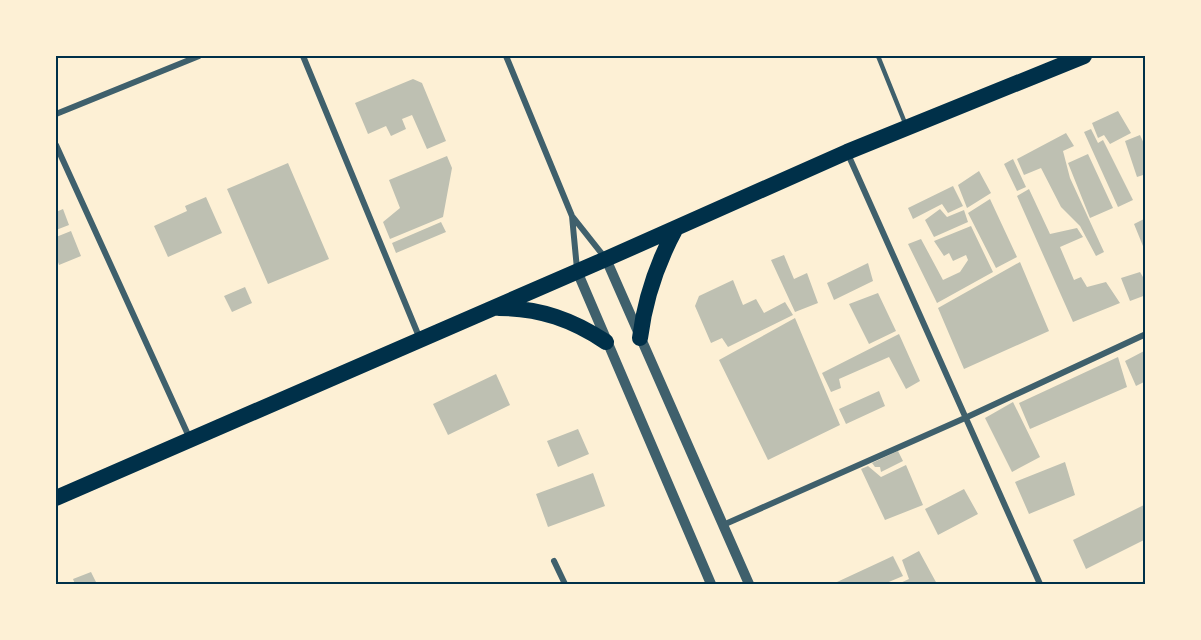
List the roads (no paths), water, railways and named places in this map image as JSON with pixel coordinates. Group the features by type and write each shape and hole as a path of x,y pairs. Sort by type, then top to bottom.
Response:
{"highway":[{"path":"56,498 847,152 1084,56"},
{"path":"640,338 642,319 652,281 676,228"},
{"path":"492,308 524,309 564,319 606,342"}],"street":[{"path":"56,114 199,56"},
{"path":"303,56 421,339"},
{"path":"506,56 572,216 606,259 749,585"},
{"path":"56,145 190,440"},
{"path":"847,152 1040,585"},
{"path":"572,216 577,271 711,585"},
{"path":"723,525 965,418 1146,334"},
{"path":"554,561 565,585"}],"lane":[{"path":"878,56 908,129"}]}
